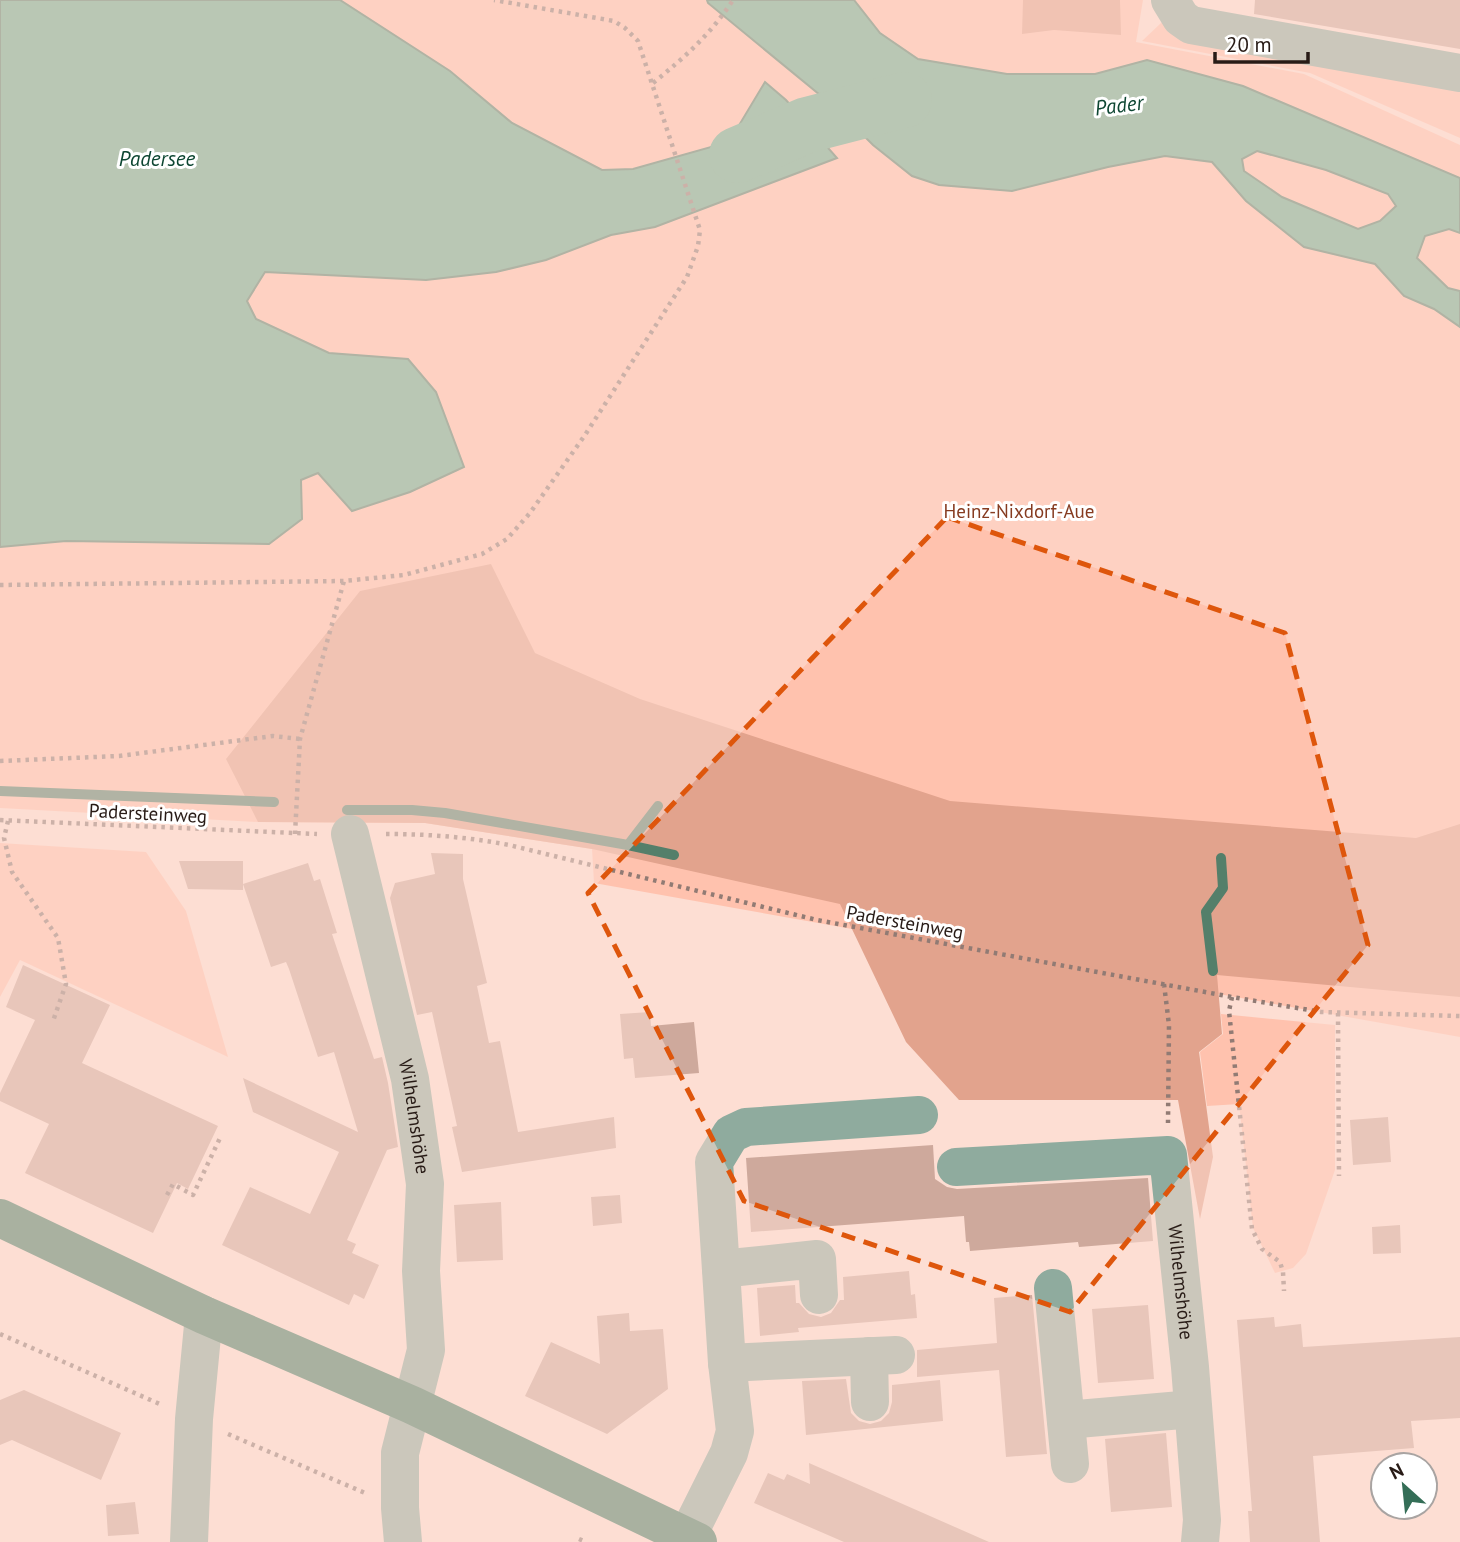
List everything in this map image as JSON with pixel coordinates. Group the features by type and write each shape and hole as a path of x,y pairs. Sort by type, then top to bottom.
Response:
{"main road":[{"path":"0,1218 204,1315 412,1405 692,1540"}],"street":[{"path":"1170,0 1181,18 1191,25 1460,74"},
{"name":"Wilhelmshöhe","path":"350,834 410,1079 425,1184 421,1271 426,1350 400,1453 403,1542"},
{"path":"692,1540 729,1453 735,1431 727,1363 714,1162 731,1134 746,1127 919,1115"},
{"path":"956,1167 1168,1155"},
{"name":"Wilhelmshöhe","path":"1168,1155 1193,1409 1202,1520 1200,1542"},
{"path":"721,1269 817,1259 819,1295"},
{"path":"1053,1288 1070,1464"},
{"path":"190,1542 194,1419 204,1315"},
{"path":"727,1363 882,1356 870,1402"},
{"path":"1066,1420 1193,1409"}],"path":[{"path":"0,585 344,581 404,575 482,554 507,539 530,513 585,435 687,276 698,246 700,230 638,41 614,21 494,0"},
{"path":"653,83 689,55 733,0"},
{"path":"0,761 119,756 273,736 300,739 344,581"},
{"name":"Padersteinweg","path":"0,820 295,834 300,739"},
{"path":"8,821 4,838 12,872 58,938 66,984 53,1021"},
{"name":"Padersteinweg","path":"350,834 430,834 471,838 817,920 1321,1012 1460,1016"},
{"path":"1164,984 1169,1025 1168,1155"},
{"path":"1232,997 1229,1011 1252,1229 1262,1249 1280,1262 1284,1291"},
{"path":"1338,1013 1339,1176"},
{"path":"167,1195 173,1185 193,1195 220,1138"},
{"path":"579,1539 586,1542"}],"highlighted area":[{"path":"947,517 1285,633 1368,945 1070,1312 744,1201 588,893"}],"green space":[{"name":"Heinz-Nixdorf-Aue","path":"340,0 707,0 759,44 918,59 880,33 854,0 1143,0 1136,42 1304,74 1460,145 1460,1037 594,883 592,849 425,823 258,822 0,808 0,547 66,541 300,496 301,480 318,473 352,511 408,359 329,353 256,319 247,301 265,272 426,280 496,272 546,260 611,235 602,170 512,123 450,71"},
{"path":"1180,5 1460,57 1460,138 1310,73 1142,41"},
{"path":"0,843 146,852 186,911 228,1057 20,960 0,997"},
{"path":"1221,1014 1335,1025 1335,1170 1306,1254 1293,1268 1275,1273 1253,1228 1239,1104 1207,1106 1200,1052 1223,1034"}],"shaded area":[{"path":"1023,0 1120,0 1121,35 1054,30 1022,34"},
{"path":"491,564 535,653 640,699 950,801 1416,838 1460,824 1460,997 1217,975 1222,1034 1199,1052 1213,1157 1200,1219 1178,1100 959,1100 906,1042 840,904 592,849 425,823 258,822 226,759 360,591"}],"water":[{"name":"Padersee","path":"0,0 340,0 450,71 512,123 602,170 633,169 729,142 765,82 786,100 837,158 655,227 611,235 546,260 496,272 426,280 265,272 247,301 256,319 329,353 408,359 436,392 464,467 410,492 352,511 318,473 301,480 302,519 269,544 66,541 0,547"},
{"name":"Pader","path":"707,0 854,0 880,33 918,59 1007,74 1095,74 1147,60 1243,86 1460,178 1460,233 1449,229 1425,236 1417,258 1448,288 1460,291 1460,327 1434,309 1404,296 1375,264 1304,247 1246,201 1212,162 1165,156 1012,191 939,185 912,176 873,145 837,109","holes":["1257,151 1326,170 1388,194 1396,206 1380,221 1358,229 1282,197 1244,171 1242,159"]}],"building":[{"path":"1255,0 1460,0 1460,49 1254,14"},
{"path":"431,853 463,854 463,879 487,983 477,986 489,1043 500,1041 518,1132 614,1117 616,1148 462,1172 452,1127 457,1126 432,1012 417,1015 390,898 395,883 435,874"},
{"path":"179,861 243,861 243,890 188,889"},
{"path":"308,863 314,881 320,879 337,933 332,934 374,1059 382,1057 398,1147 387,1150 347,1240 356,1244 352,1253 379,1265 364,1299 354,1294 349,1305 222,1245 250,1187 310,1214 339,1152 253,1112 243,1078 358,1132 334,1052 318,1057 286,962 271,967 243,884"},
{"path":"23,965 110,1005 82,1063 218,1126 188,1189 177,1183 153,1233 25,1173 49,1124 0,1101 0,1093 35,1020 6,1007"},
{"path":"650,1012 651,1026 694,1022 699,1073 635,1078 633,1058 624,1059 620,1014"},
{"path":"1388,1117 1391,1162 1353,1165 1350,1120"},
{"path":"933,1145 935,1179 947,1187 957,1189 1148,1178 1153,1241 1079,1247 1078,1242 970,1251 969,1242 966,1242 964,1216 751,1232 746,1158"},
{"path":"620,1195 622,1223 593,1226 591,1197"},
{"path":"501,1202 503,1260 457,1262 454,1205"},
{"path":"1400,1225 1401,1253 1373,1254 1372,1227"},
{"path":"909,1271 917,1318 798,1328 799,1332 760,1336 757,1288 795,1285 796,1303 809,1314 821,1317 831,1313 840,1300 844,1300 843,1277"},
{"path":"1032,1295 1047,1454 1006,1457 999,1370 917,1377 917,1350 997,1343 994,1298"},
{"path":"1148,1305 1154,1379 1098,1383 1092,1309"},
{"path":"629,1313 630,1331 663,1329 668,1389 607,1434 525,1396 551,1342 600,1364 597,1316"},
{"path":"1274,1317 1275,1327 1301,1324 1303,1347 1460,1337 1460,1418 1411,1421 1414,1448 1313,1456 1320,1542 1250,1542 1248,1511 1252,1511 1237,1320"},
{"path":"846,1379 851,1413 859,1421 870,1424 881,1421 889,1413 892,1385 940,1380 943,1421 806,1435 802,1381"},
{"path":"24,1390 121,1433 101,1480 12,1440 0,1445 0,1400"},
{"path":"1166,1433 1172,1507 1111,1512 1105,1439"},
{"path":"809,1463 989,1542 844,1542 754,1503 768,1473 784,1480 787,1474 810,1484"},
{"path":"135,1502 139,1534 108,1536 106,1505"}],"waterway":[{"path":"737,155 807,125 904,100"},
{"path":"0,791 274,802"},
{"path":"347,810 445,813 628,845 658,806"},
{"path":"628,845 674,855"},
{"path":"1213,971 1206,912 1223,888 1221,858"}]}
